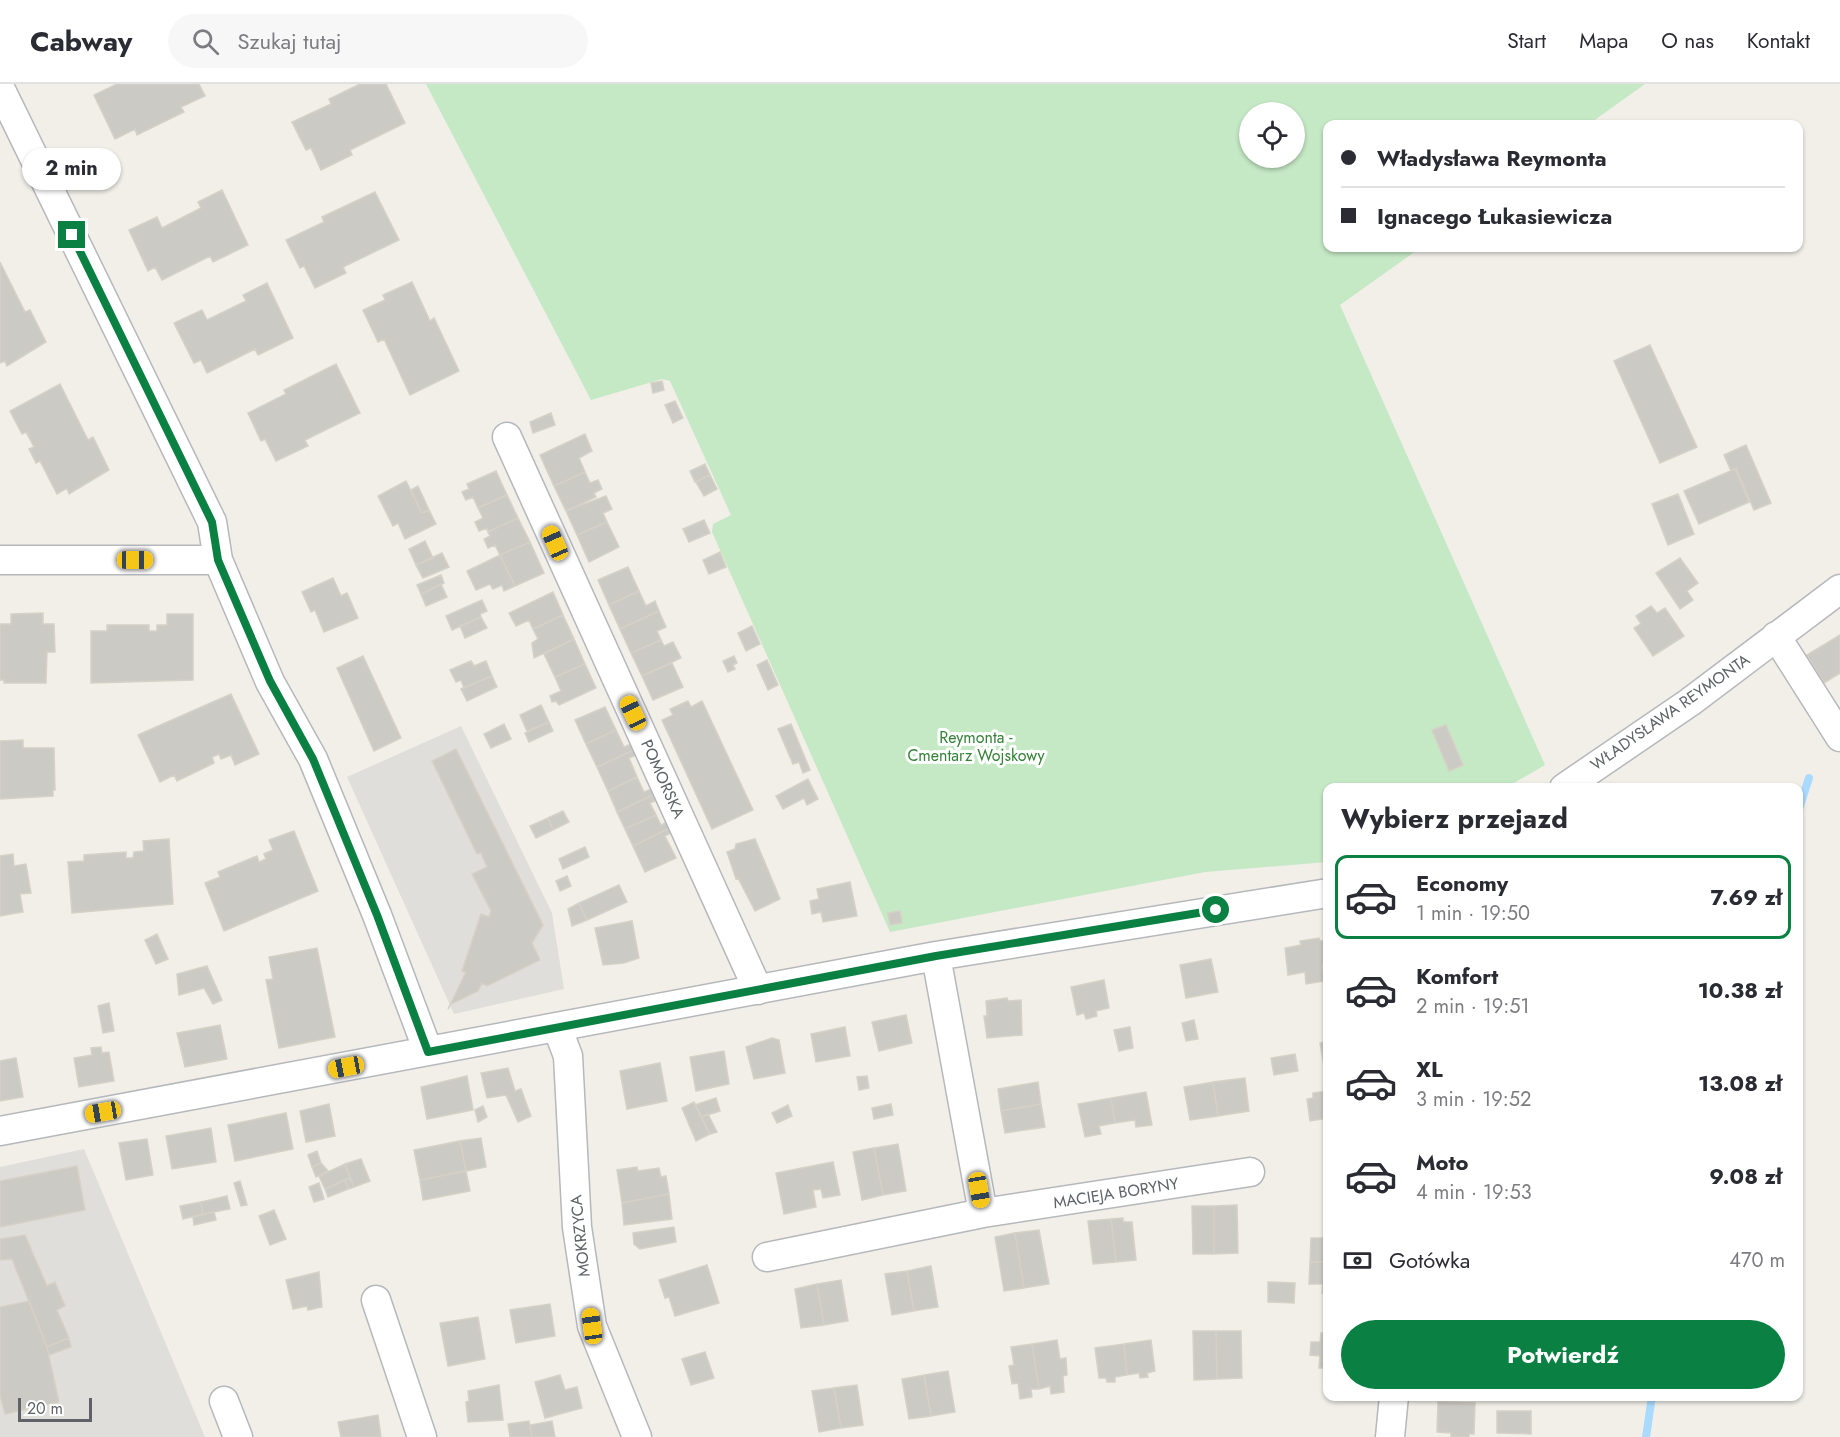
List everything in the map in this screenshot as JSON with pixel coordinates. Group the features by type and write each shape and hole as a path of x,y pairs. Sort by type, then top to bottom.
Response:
{"street":[{"path":"4,88 212,522 218,560 270,681 313,759 377,915 428,1052"},
{"name":"POMORSKA","path":"507,437 758,990"},
{"path":"0,560 218,560"},
{"name":"WŁADYSŁAWA REYMONTA","path":"1571,783 1690,702 1840,589"},
{"path":"1776,636 1840,737"},
{"path":"0,1131 936,956 1323,894"},
{"path":"936,956 983,1213"},
{"name":"MOKRZYCA","path":"557,1027 568,1056 577,1227 592,1326 637,1437"},
{"name":"MACIEJA BORYNY","path":"768,1257 983,1213 1250,1172"},
{"path":"376,1300 422,1437"},
{"path":"224,1401 238,1437"},
{"path":"1390,1437 1394,1401"}],"shaded area":[{"path":"461,726 552,913 564,989 454,1014 347,777"},
{"path":"84,1149 205,1437 0,1437 0,1167"}],"green space":[{"name":"Reymonta - Cmentarz Wojskowy","path":"426,84 1645,84 1595,120 1323,120 1323,252 1414,252 1340,305 1545,765 1514,783 1323,783 1323,862 1205,872 890,932 712,532 713,524 731,515 670,381 662,379 591,400"}],"building":[{"path":"117,84 199,84 205,96 181,107 184,112 137,135 135,129 115,139 94,95"},
{"path":"360,84 386,84 405,123 350,150 352,155 321,170 311,148 306,150 292,122 331,104 329,99"},
{"path":"222,190 248,245 213,262 210,256 162,280 155,267 148,271 129,230 157,217 162,228 201,208 198,202"},
{"path":"375,192 399,240 343,267 346,273 315,288 304,266 300,268 286,240 324,222 322,217"},
{"path":"0,262 25,312 30,310 46,342 7,366 5,361 0,363"},
{"path":"412,282 430,321 434,318 459,371 410,395 384,339 378,342 363,310 385,300 383,295"},
{"path":"267,283 293,338 258,355 255,349 207,373 201,360 194,363 174,323 202,310 207,320 246,301 243,295"},
{"path":"1650,345 1697,447 1660,463 1614,361"},
{"path":"336,364 360,413 305,440 308,446 276,461 265,439 261,441 248,413 286,394 284,390"},
{"path":"662,381 664,390 653,393 651,383"},
{"path":"60,384 88,440 93,437 109,470 69,494 67,488 57,494 40,461 36,463 29,449 34,447 26,432 22,434 10,411"},
{"path":"675,401 683,418 673,423 665,405"},
{"path":"551,413 555,425 533,433 530,422"},
{"path":"585,434 592,451 579,458 585,472 554,486 540,455"},
{"path":"1746,445 1771,503 1754,510 1736,468 1731,471 1724,455"},
{"path":"705,464 710,475 695,482 690,471"},
{"path":"1735,469 1749,502 1699,524 1684,491"},
{"path":"496,471 507,495 478,508 473,497 466,500 462,492 469,489 467,484"},
{"path":"585,472 590,483 598,480 602,489 594,493 596,497 566,511 554,486"},
{"path":"710,475 717,489 704,496 696,482"},
{"path":"406,481 422,513 429,510 436,524 405,539 398,523 393,526 378,496"},
{"path":"418,486 429,510 422,513 411,490"},
{"path":"1678,494 1694,534 1668,545 1652,504"},
{"path":"507,495 518,518 488,532 487,528 479,531 475,522 483,518 478,508"},
{"path":"606,496 612,509 603,513 607,522 577,535 566,511"},
{"path":"518,518 530,542 500,555 495,545 488,548 484,539 490,536 488,532"},
{"path":"704,520 710,533 689,542 683,529"},
{"path":"607,522 619,547 589,562 577,535"},
{"path":"425,541 433,558 416,565 409,549"},
{"path":"530,542 544,573 515,586 500,555"},
{"path":"720,552 726,567 709,574 703,560"},
{"path":"442,553 449,567 423,578 416,565"},
{"path":"500,555 515,586 504,591 502,585 493,589 490,584 476,590 467,571"},
{"path":"1680,558 1698,583 1687,591 1693,600 1680,609 1656,573"},
{"path":"628,567 639,591 609,605 598,580"},
{"path":"441,575 444,583 421,594 417,585"},
{"path":"333,578 341,596 347,593 358,618 324,632 315,610 311,612 302,592"},
{"path":"441,584 447,597 426,606 421,594"},
{"path":"639,591 646,606 655,601 659,611 620,629 609,605"},
{"path":"553,592 563,615 533,629 529,620 516,626 509,613"},
{"path":"482,600 487,611 480,614 481,617 452,630 446,616"},
{"path":"1651,606 1657,613 1665,608 1684,636 1653,656 1634,628 1641,624 1636,616"},
{"path":"659,611 666,627 657,631 661,640 631,653 620,629"},
{"path":"43,613 43,624 54,624 55,652 47,652 46,683 4,683 4,680 0,680 0,624 11,624 11,614"},
{"path":"167,614 193,614 193,680 91,683 91,631 107,631 107,625 149,625 149,631 157,631 157,625 167,625"},
{"path":"563,615 574,639 534,658 532,643 538,639 533,629"},
{"path":"481,617 487,628 465,638 460,626"},
{"path":"752,626 760,644 746,651 738,633"},
{"path":"1840,635 1840,673 1824,683 1807,655"},
{"path":"574,639 585,664 555,677 544,654"},
{"path":"661,640 664,646 673,642 681,658 642,676 631,653"},
{"path":"363,656 401,738 374,751 337,668"},
{"path":"734,656 737,663 733,665 735,669 728,672 723,661"},
{"path":"767,660 778,685 768,690 757,665"},
{"path":"471,661 474,666 486,661 492,676 464,688 461,680 456,682 450,670"},
{"path":"672,663 683,687 653,700 642,676"},
{"path":"585,664 596,688 559,705 556,701 552,702 550,696 561,691 555,677"},
{"path":"492,676 497,687 467,701 461,689"},
{"path":"231,694 259,754 235,765 231,755 221,759 219,754 212,757 214,763 177,781 174,775 160,782 138,735"},
{"path":"688,701 691,707 702,701 753,810 712,829 662,720 673,715 670,709"},
{"path":"541,705 549,722 527,731 520,715"},
{"path":"605,707 616,730 586,744 575,720"},
{"path":"549,722 553,731 529,742 525,733"},
{"path":"504,724 511,739 491,748 484,734"},
{"path":"791,724 810,770 803,773 799,762 793,764 778,729"},
{"path":"1446,725 1463,765 1449,771 1432,730"},
{"path":"616,730 624,747 634,743 636,749 597,767 586,744"},
{"path":"23,740 23,748 54,748 55,790 53,790 53,796 0,799 0,741"},
{"path":"456,749 543,925 532,943 540,960 487,986 482,983 478,991 451,1004 448,1009 466,972 462,971 481,914 489,917 491,911 472,874 487,867 481,853 477,854 432,761"},
{"path":"636,749 639,754 629,758 637,777 608,791 597,767"},
{"path":"637,777 644,792 654,788 657,793 617,812 608,791"},
{"path":"808,779 818,799 807,805 804,798 783,809 776,796"},
{"path":"657,793 659,799 650,803 656,815 625,829 617,812"},
{"path":"563,811 569,822 553,830 548,818"},
{"path":"656,815 661,825 669,821 672,827 633,846 625,829"},
{"path":"548,818 553,830 536,838 530,826"},
{"path":"672,827 674,831 665,836 676,858 645,872 633,846"},
{"path":"294,831 318,891 224,931 205,883 220,877 218,872 257,856 259,862 266,859 264,854 273,850 269,840"},
{"path":"169,839 173,904 72,913 68,862 84,861 84,855 126,852 126,858 133,858 134,852 144,851 143,841"},
{"path":"755,839 780,899 755,911 738,878 736,879 727,852 735,849 736,844"},
{"path":"585,847 589,857 563,869 559,859"},
{"path":"13,854 14,866 26,864 31,893 20,894 23,912 0,916 0,856"},
{"path":"567,876 571,886 560,891 556,881"},
{"path":"850,882 857,916 823,922 821,912 812,914 810,901 819,899 817,889"},
{"path":"619,885 627,902 587,920 579,903"},
{"path":"579,903 587,920 572,926 568,909"},
{"path":"900,911 902,923 890,925 888,913"},
{"path":"632,921 639,958 624,963 603,965 595,928"},
{"path":"157,934 168,959 156,964 145,940"},
{"path":"1319,938 1320,941 1323,941 1323,981 1306,984 1305,972 1288,975 1285,948 1301,945 1300,941"},
{"path":"317,948 335,1037 279,1048 266,980 273,979 269,957"},
{"path":"1211,959 1218,992 1186,998 1180,965"},
{"path":"207,966 222,1000 213,1004 204,988 179,995 177,974"},
{"path":"1104,980 1109,1008 1096,1011 1097,1016 1086,1019 1084,1013 1077,1015 1071,987"},
{"path":"1007,998 1008,1001 1021,1000 1022,1035 987,1038 984,1016 987,1016 986,1001"},
{"path":"109,1003 114,1031 103,1033 98,1006"},
{"path":"906,1015 912,1043 879,1051 872,1022"},
{"path":"1194,1020 1198,1039 1186,1041 1182,1023"},
{"path":"220,1025 227,1059 185,1067 177,1033"},
{"path":"845,1027 850,1056 816,1062 811,1034"},
{"path":"1130,1027 1133,1048 1119,1051 1114,1030"},
{"path":"772,1038 779,1040 785,1073 754,1079 746,1047"},
{"path":"1323,1042 1323,1060 1320,1043"},
{"path":"101,1047 102,1053 109,1052 114,1081 79,1087 74,1058 92,1055 91,1048"},
{"path":"724,1051 729,1084 696,1091 690,1057"},
{"path":"1295,1054 1298,1071 1274,1075 1271,1058"},
{"path":"16,1058 23,1097 0,1101 0,1061"},
{"path":"660,1063 667,1101 627,1109 620,1071"},
{"path":"508,1068 515,1091 521,1089 531,1116 518,1122 506,1095 487,1098 481,1073"},
{"path":"467,1076 473,1110 427,1119 421,1087"},
{"path":"867,1076 869,1088 859,1090 857,1077"},
{"path":"1245,1078 1249,1111 1218,1116 1213,1082"},
{"path":"1038,1082 1041,1104 1001,1111 998,1089"},
{"path":"1213,1082 1218,1116 1190,1120 1184,1087"},
{"path":"1146,1092 1152,1125 1136,1127 1135,1120 1115,1123 1111,1098"},
{"path":"1323,1092 1323,1119 1310,1121 1307,1099 1313,1098 1313,1093"},
{"path":"716,1098 720,1111 701,1117 695,1105"},
{"path":"1111,1098 1115,1123 1099,1126 1101,1134 1085,1137 1078,1104"},
{"path":"694,1102 710,1134 696,1141 682,1108"},
{"path":"329,1104 335,1136 306,1142 300,1111"},
{"path":"891,1104 893,1115 874,1119 872,1108"},
{"path":"1041,1104 1045,1127 1005,1133 1001,1111"},
{"path":"788,1105 792,1116 777,1123 772,1113"},
{"path":"483,1106 487,1117 478,1122 475,1110"},
{"path":"286,1113 293,1149 235,1161 228,1125"},
{"path":"708,1114 717,1132 710,1134 701,1117"},
{"path":"211,1128 216,1162 172,1169 166,1136"},
{"path":"481,1138 486,1167 466,1171 460,1141"},
{"path":"147,1139 153,1175 126,1180 119,1143"},
{"path":"460,1141 466,1171 420,1180 414,1150"},
{"path":"898,1144 906,1191 883,1195 874,1148"},
{"path":"874,1148 883,1195 862,1200 853,1152"},
{"path":"317,1151 321,1163 312,1167 308,1155"},
{"path":"361,1159 370,1181 354,1187 345,1164"},
{"path":"833,1162 840,1195 823,1198 821,1189 813,1190 816,1207 784,1214 776,1173"},
{"path":"321,1163 328,1171 316,1177 312,1167"},
{"path":"345,1164 350,1178 325,1189 319,1176"},
{"path":"77,1166 85,1210 0,1227 0,1181"},
{"path":"637,1167 638,1171 659,1168 661,1177 666,1176 669,1194 622,1203 617,1170"},
{"path":"466,1171 470,1191 423,1200 420,1180"},
{"path":"350,1178 354,1187 348,1189 345,1180"},
{"path":"345,1180 348,1189 328,1197 325,1189"},
{"path":"240,1181 247,1205 241,1206 234,1183"},
{"path":"319,1183 324,1199 314,1202 309,1187"},
{"path":"669,1194 672,1219 624,1225 622,1203"},
{"path":"227,1196 230,1209 203,1214 201,1202"},
{"path":"201,1202 203,1214 183,1219 180,1206"},
{"path":"1237,1205 1238,1253 1214,1254 1214,1206"},
{"path":"1192,1206 1214,1206 1214,1254 1193,1254"},
{"path":"274,1210 286,1239 270,1245 259,1216"},
{"path":"214,1212 216,1220 194,1225 193,1217"},
{"path":"1123,1218 1123,1222 1132,1222 1136,1260 1116,1262 1111,1219"},
{"path":"1111,1219 1116,1262 1093,1264 1088,1221"},
{"path":"674,1227 676,1242 640,1249 634,1244 633,1233"},
{"path":"1039,1230 1049,1284 1024,1288 1015,1233"},
{"path":"1015,1233 1024,1288 1004,1291 995,1237"},
{"path":"25,1235 47,1286 55,1282 65,1306 57,1310 69,1338 47,1347 12,1259 0,1260 0,1239"},
{"path":"1311,1238 1323,1238 1323,1262 1310,1262"},
{"path":"1310,1262 1323,1262 1323,1284 1309,1284"},
{"path":"707,1265 719,1303 675,1316 669,1297 665,1298 659,1280"},
{"path":"931,1266 938,1307 914,1311 907,1271"},
{"path":"907,1271 914,1311 892,1315 885,1274"},
{"path":"319,1272 322,1307 308,1310 307,1306 293,1309 286,1280"},
{"path":"841,1280 848,1321 824,1325 817,1284"},
{"path":"1268,1282 1295,1283 1294,1303 1268,1302"},
{"path":"817,1284 824,1325 801,1328 795,1289"},
{"path":"29,1301 47,1347 59,1402 5,1414 0,1395 0,1307"},
{"path":"550,1304 555,1336 516,1343 510,1310"},
{"path":"478,1317 485,1359 448,1366 440,1323"},
{"path":"1193,1331 1216,1331 1217,1379 1194,1380"},
{"path":"1216,1331 1241,1331 1242,1378 1217,1379"},
{"path":"1321,1333 1323,1333 1323,1368 1319,1368 1320,1356 1310,1355 1311,1342 1320,1342"},
{"path":"69,1338 71,1347 49,1355 47,1347"},
{"path":"1057,1340 1060,1359 1066,1358 1067,1375 1063,1376 1064,1392 1051,1394 1050,1386 1039,1389 1032,1344"},
{"path":"1151,1340 1155,1371 1147,1373 1148,1377 1140,1378 1139,1373 1127,1375 1124,1344"},
{"path":"1032,1344 1039,1389 1031,1389 1032,1397 1020,1399 1018,1383 1012,1384 1009,1366 1014,1365 1011,1347"},
{"path":"1124,1344 1127,1375 1115,1377 1115,1382 1107,1382 1106,1378 1099,1378 1095,1348"},
{"path":"705,1352 714,1378 691,1385 682,1359"},
{"path":"948,1371 955,1412 931,1416 924,1375"},
{"path":"560,1375 565,1390 577,1387 582,1408 545,1418 535,1382"},
{"path":"924,1375 931,1416 909,1419 902,1379"},
{"path":"499,1385 503,1420 468,1422 466,1402 469,1401 468,1391"},
{"path":"857,1385 863,1425 841,1428 834,1388"},
{"path":"834,1388 841,1428 819,1432 812,1391"},
{"path":"1438,1402 1475,1403 1474,1434 1469,1434 1469,1437 1451,1437 1451,1433 1437,1432"},
{"path":"1497,1411 1531,1411 1531,1434 1497,1433"},
{"path":"378,1415 381,1437 341,1437 338,1422"},
{"path":"529,1421 532,1437 510,1437 508,1424"},
{"path":"552,1421 555,1437 532,1437 530,1425"}],"waterway":[{"path":"1803,797 1809,778"},
{"path":"1646,1437 1651,1401"}],"route":[{"path":"72,235 212,522 218,560 270,681 313,759 377,915 428,1052 936,956 1216,910"}]}
